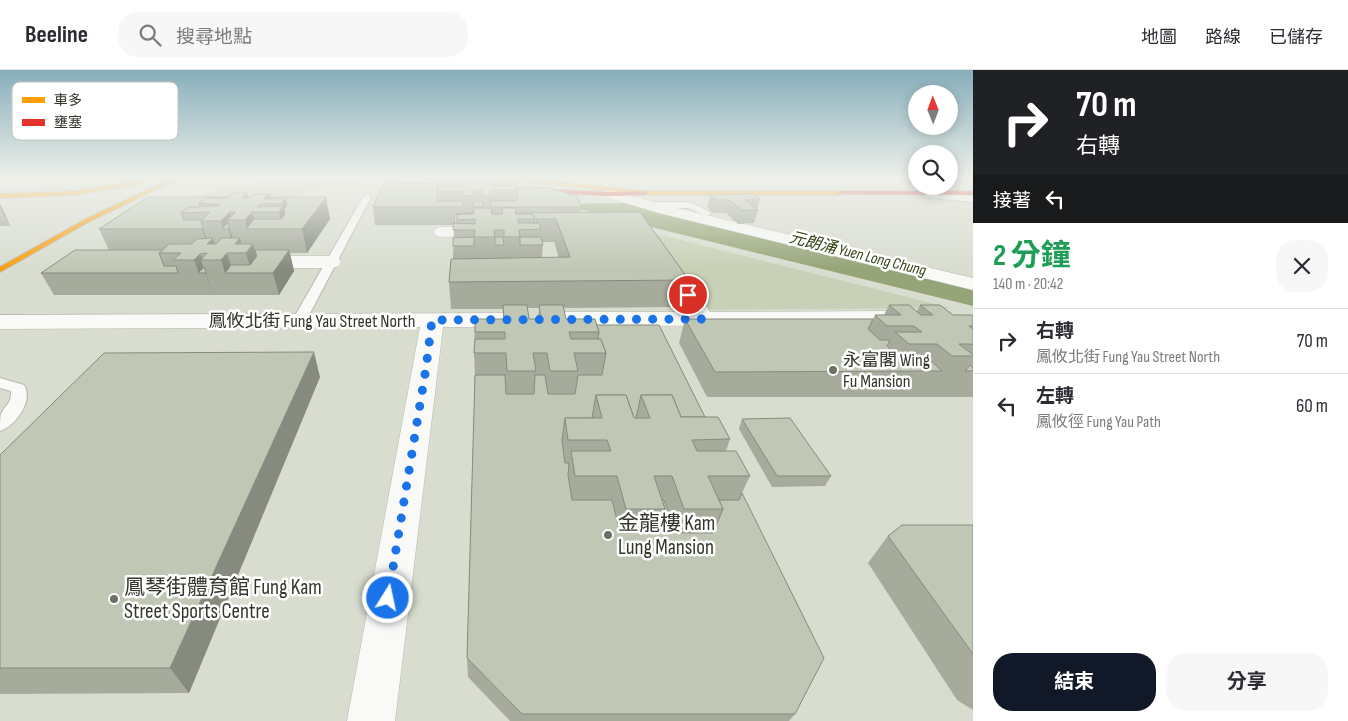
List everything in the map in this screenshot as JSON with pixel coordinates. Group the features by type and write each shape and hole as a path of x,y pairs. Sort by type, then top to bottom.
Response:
{"main road":[{"path":"0,270 84,212 86,207"},
{"path":"57,229 109,207"}],"street":[{"path":"660,207 664,210 973,284"},
{"path":"442,232 509,231"},
{"path":"655,245 704,319"},
{"path":"242,262 332,262"},
{"name":"鳳攸北街 Fung Yau Street North","path":"0,322 894,318 963,324"},
{"path":"371,721 382,636 426,368 432,320"}],"lane":[{"path":"299,321 361,207"},
{"path":"693,207 707,213"},
{"path":"0,426 20,400 21,394 18,388 3,387"}],"shaded area":[{"path":"241,207 289,207 284,214"},
{"name":"元朗涌 Yuen Long Chung","path":"572,207 644,207 973,288 973,306"},
{"path":"653,233 951,308 709,310"}],"building":[{"path":"132,207 188,207 181,213 184,220 202,220 203,228 202,229 99,229"},
{"path":"188,207 282,207 279,212 252,212 245,220 227,220 236,212 230,212 221,221 201,221 210,212 181,213"},
{"path":"285,207 318,207 302,229 246,229 254,219 281,219 285,214"},
{"path":"739,207 755,207 758,210 742,210"},
{"path":"474,208 491,208 492,214 502,214 502,208 515,208 516,214 533,214 535,219 518,219 518,223 539,223 541,229 519,230 520,237 504,237 504,230 494,230 495,237 474,237 475,230 453,230 454,223 475,224 475,219 457,220 457,214 474,214"},
{"path":"640,212 689,280 449,282 451,259 570,257 556,219 536,219 537,223 534,223 533,214 516,213"},
{"path":"474,213 457,214 457,224 454,223 455,214"},
{"path":"228,223 228,229 222,229"},
{"path":"474,237 474,246 453,246 453,238"},
{"path":"495,237 503,237 504,245 495,245"},
{"path":"520,237 541,237 543,245 520,245"},
{"path":"213,238 207,244 216,244 222,238 240,238 235,244 253,244 246,253 227,253 221,260 201,260 207,253 200,254 194,260 173,260 181,253 159,253 169,244 191,244 197,239"},
{"path":"75,250 163,250 159,253 164,266 176,266 178,273 41,273"},
{"path":"255,250 289,250 273,273 225,273 231,265 250,265 257,256"},
{"path":"204,267 206,273 198,273"},
{"path":"503,305 527,305 529,319 541,319 539,305 563,305 566,319 595,319 599,332 569,332 571,339 601,339 606,353 574,353 578,371 550,371 547,353 533,353 536,371 507,371 506,353 474,353 475,339 505,339 505,332 475,332 475,319 504,319"},
{"path":"889,305 909,305 921,315 933,315 920,305 940,305 953,315 973,315 973,326 969,326 973,329 973,345 959,344 973,356 952,356 937,344 909,344 895,332 922,332 914,326 887,326 875,315 901,315"},
{"path":"685,319 873,319 868,329 880,340 890,340 887,346 900,359 928,358 942,371 715,372"},
{"name":"金龍樓 Kam Lung Mansion","path":"597,325 659,325 705,417 681,417 672,395 641,395 636,418 634,418 626,395 596,395 592,418 565,418 562,441 565,463 569,463 568,475 572,500 612,500 620,533 657,533 665,509 662,500 664,500 676,533 713,533 723,509 719,500 739,500 742,493 824,658 795,714 522,714 467,658 475,375 505,375 506,394 534,394 535,375 545,375 548,394 575,394 578,375 602,375 606,353 601,339 598,339"},
{"name":"鳳琴街體育館 Fung Kam Street Sports Centre","path":"314,352 170,668 0,668 0,455 104,353"},
{"path":"970,365 973,371 965,371"},
{"path":"596,395 626,395 634,418 650,418 641,395 672,395 681,417 718,417 730,439 692,440 697,451 736,451 750,476 708,476 723,509 684,509 672,476 654,476 665,509 626,509 617,476 575,476 571,451 611,451 607,440 568,440 565,418 602,418"},
{"path":"790,418 831,476 777,476 742,419"},
{"path":"902,525 973,525 973,654 888,536"}],"traffic: slow":[{"path":"0,270 88,220 115,207"}],"place":[{"name":"永富閣 Wing Fu Mansion","path":"833,370"},
{"name":"金龍樓 Kam Lung Mansion","path":"608,535"},
{"name":"鳳琴街體育館 Fung Kam Street Sports Centre","path":"114,599"}],"route":[{"path":"388,598 426,368 432,320 704,319 688,295"}]}
